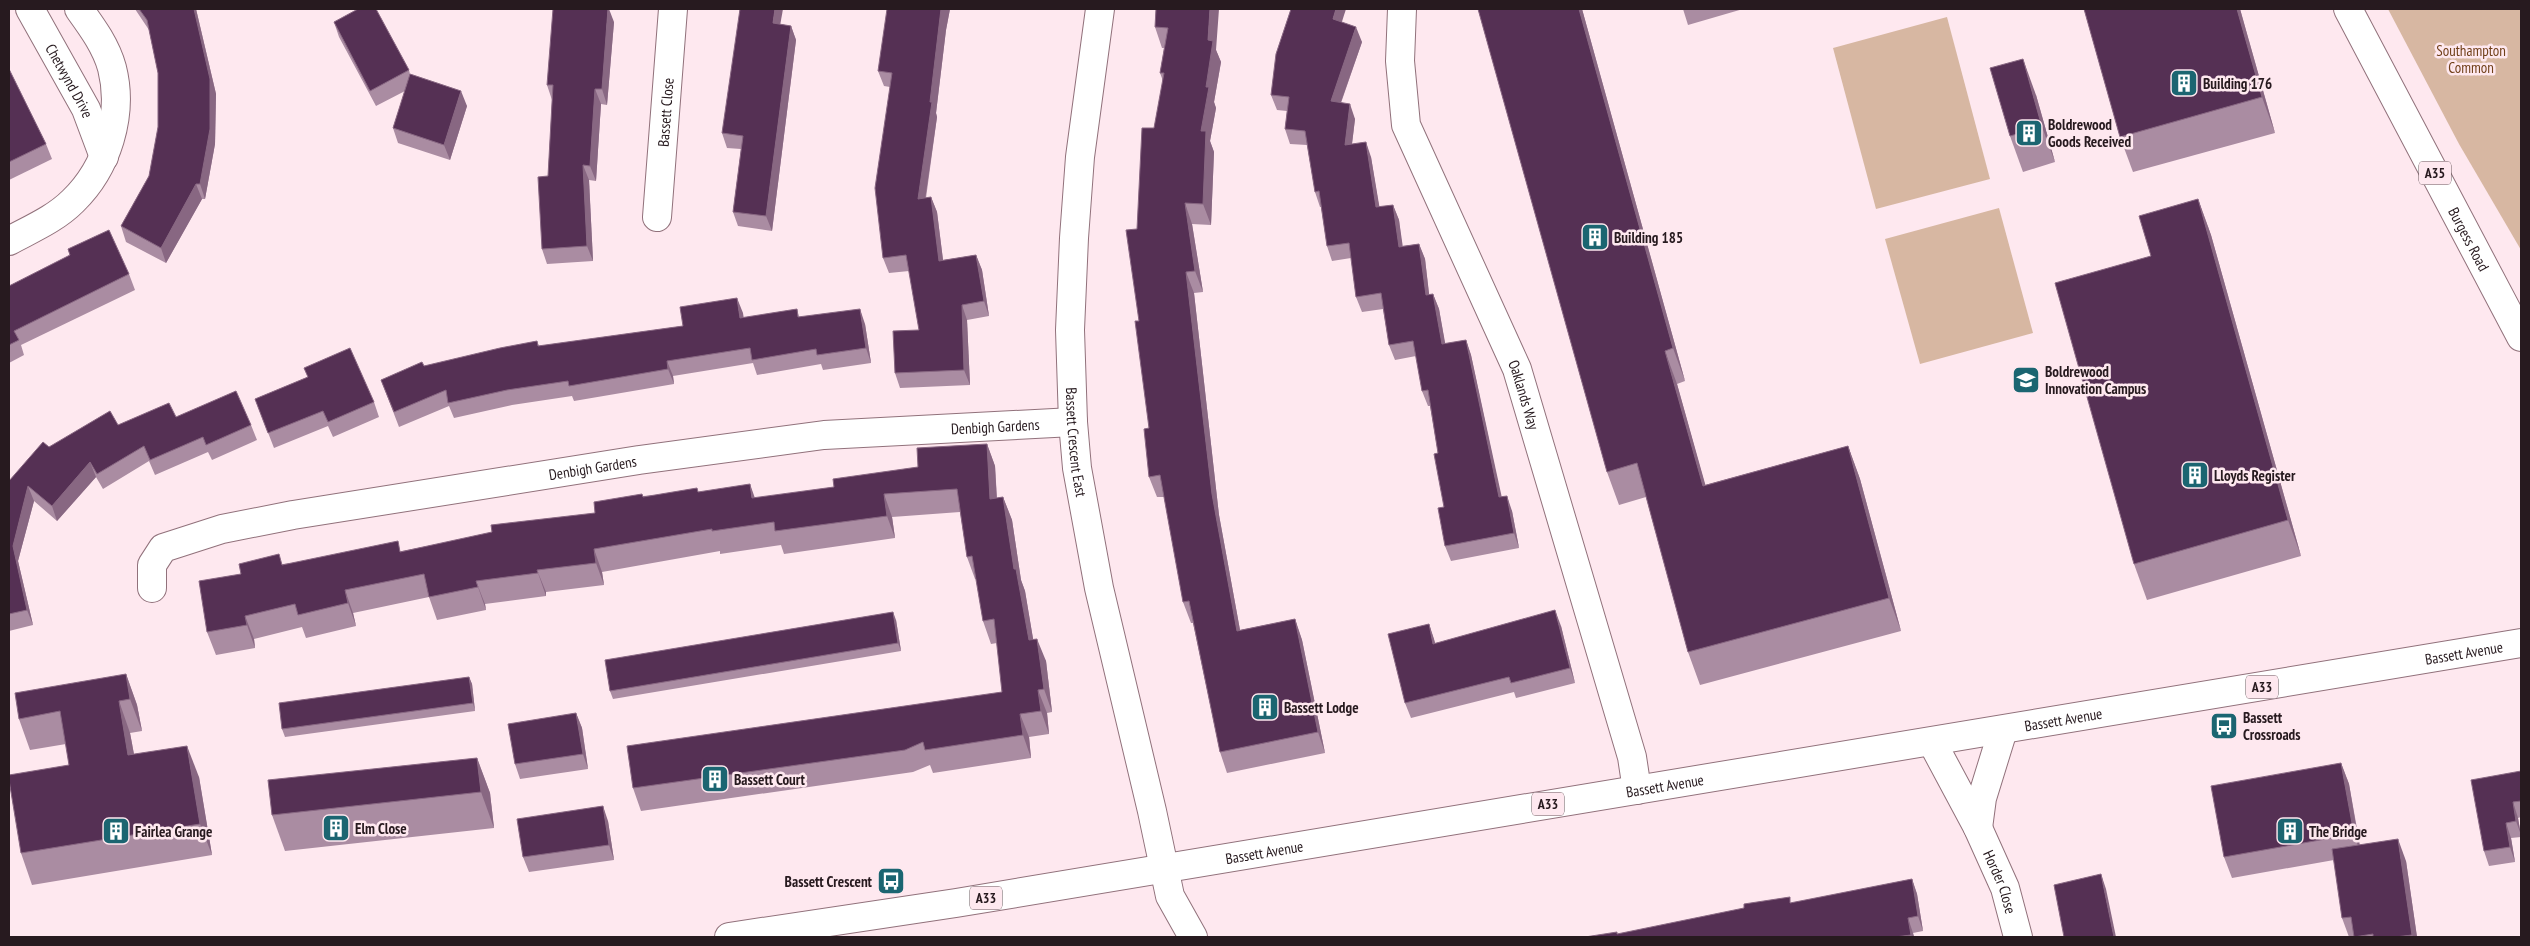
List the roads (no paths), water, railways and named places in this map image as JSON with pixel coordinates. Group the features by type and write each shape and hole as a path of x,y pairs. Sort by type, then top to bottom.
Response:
{"street":[{"name":"Chetwynd Drive","path":"30,9 86,109 104,157"},
{"name":"Chetwynd Drive","path":"9,241 51,218 73,201 94,176 104,157 116,109 112,68 98,35 79,9"},
{"name":"Bassett Close","path":"657,217 673,9"},
{"name":"Bassett Crescent East","path":"1100,9 1080,157 1074,238 1070,330 1073,422 1078,477 1098,588 1152,811 1170,896 1193,937"},
{"name":"Oaklands Way","path":"1402,9 1400,61 1406,125 1517,370 1632,758 1637,790"},
{"name":"Burgess Road","path":"2348,9 2521,337"},
{"name":"Denbigh Gardens","path":"152,588 152,565 163,548 181,540 222,529 293,515 629,462 824,435 1073,422"},
{"name":"Bassett Avenue","path":"729,937 808,932 1164,868 2521,643"},
{"path":"1978,828 1982,798 2003,730"},
{"name":"Horder Close","path":"1932,742 1978,828 2005,888 2018,937"}],"place":[{"name":"Building 176","path":"2184,83"},
{"name":"Boldrewood Goods Received","path":"2029,133"},
{"name":"Building 185","path":"1595,237"},
{"name":"Boldrewood Innovation Campus","path":"2026,380"},
{"name":"Lloyds Register","path":"2195,475"},
{"name":"Bassett Lodge","path":"1265,707"},
{"name":"Bassett Crossroads","path":"2224,726"},
{"name":"Bassett Court","path":"715,779"},
{"name":"Elm Close","path":"336,828"},
{"name":"Fairlea Grange","path":"116,831"},
{"name":"The Bridge","path":"2290,831"},
{"name":"Bassett Crescent","path":"891,881"}],"park label":[{"name":"Southampton Common","path":"2471,58"}]}
